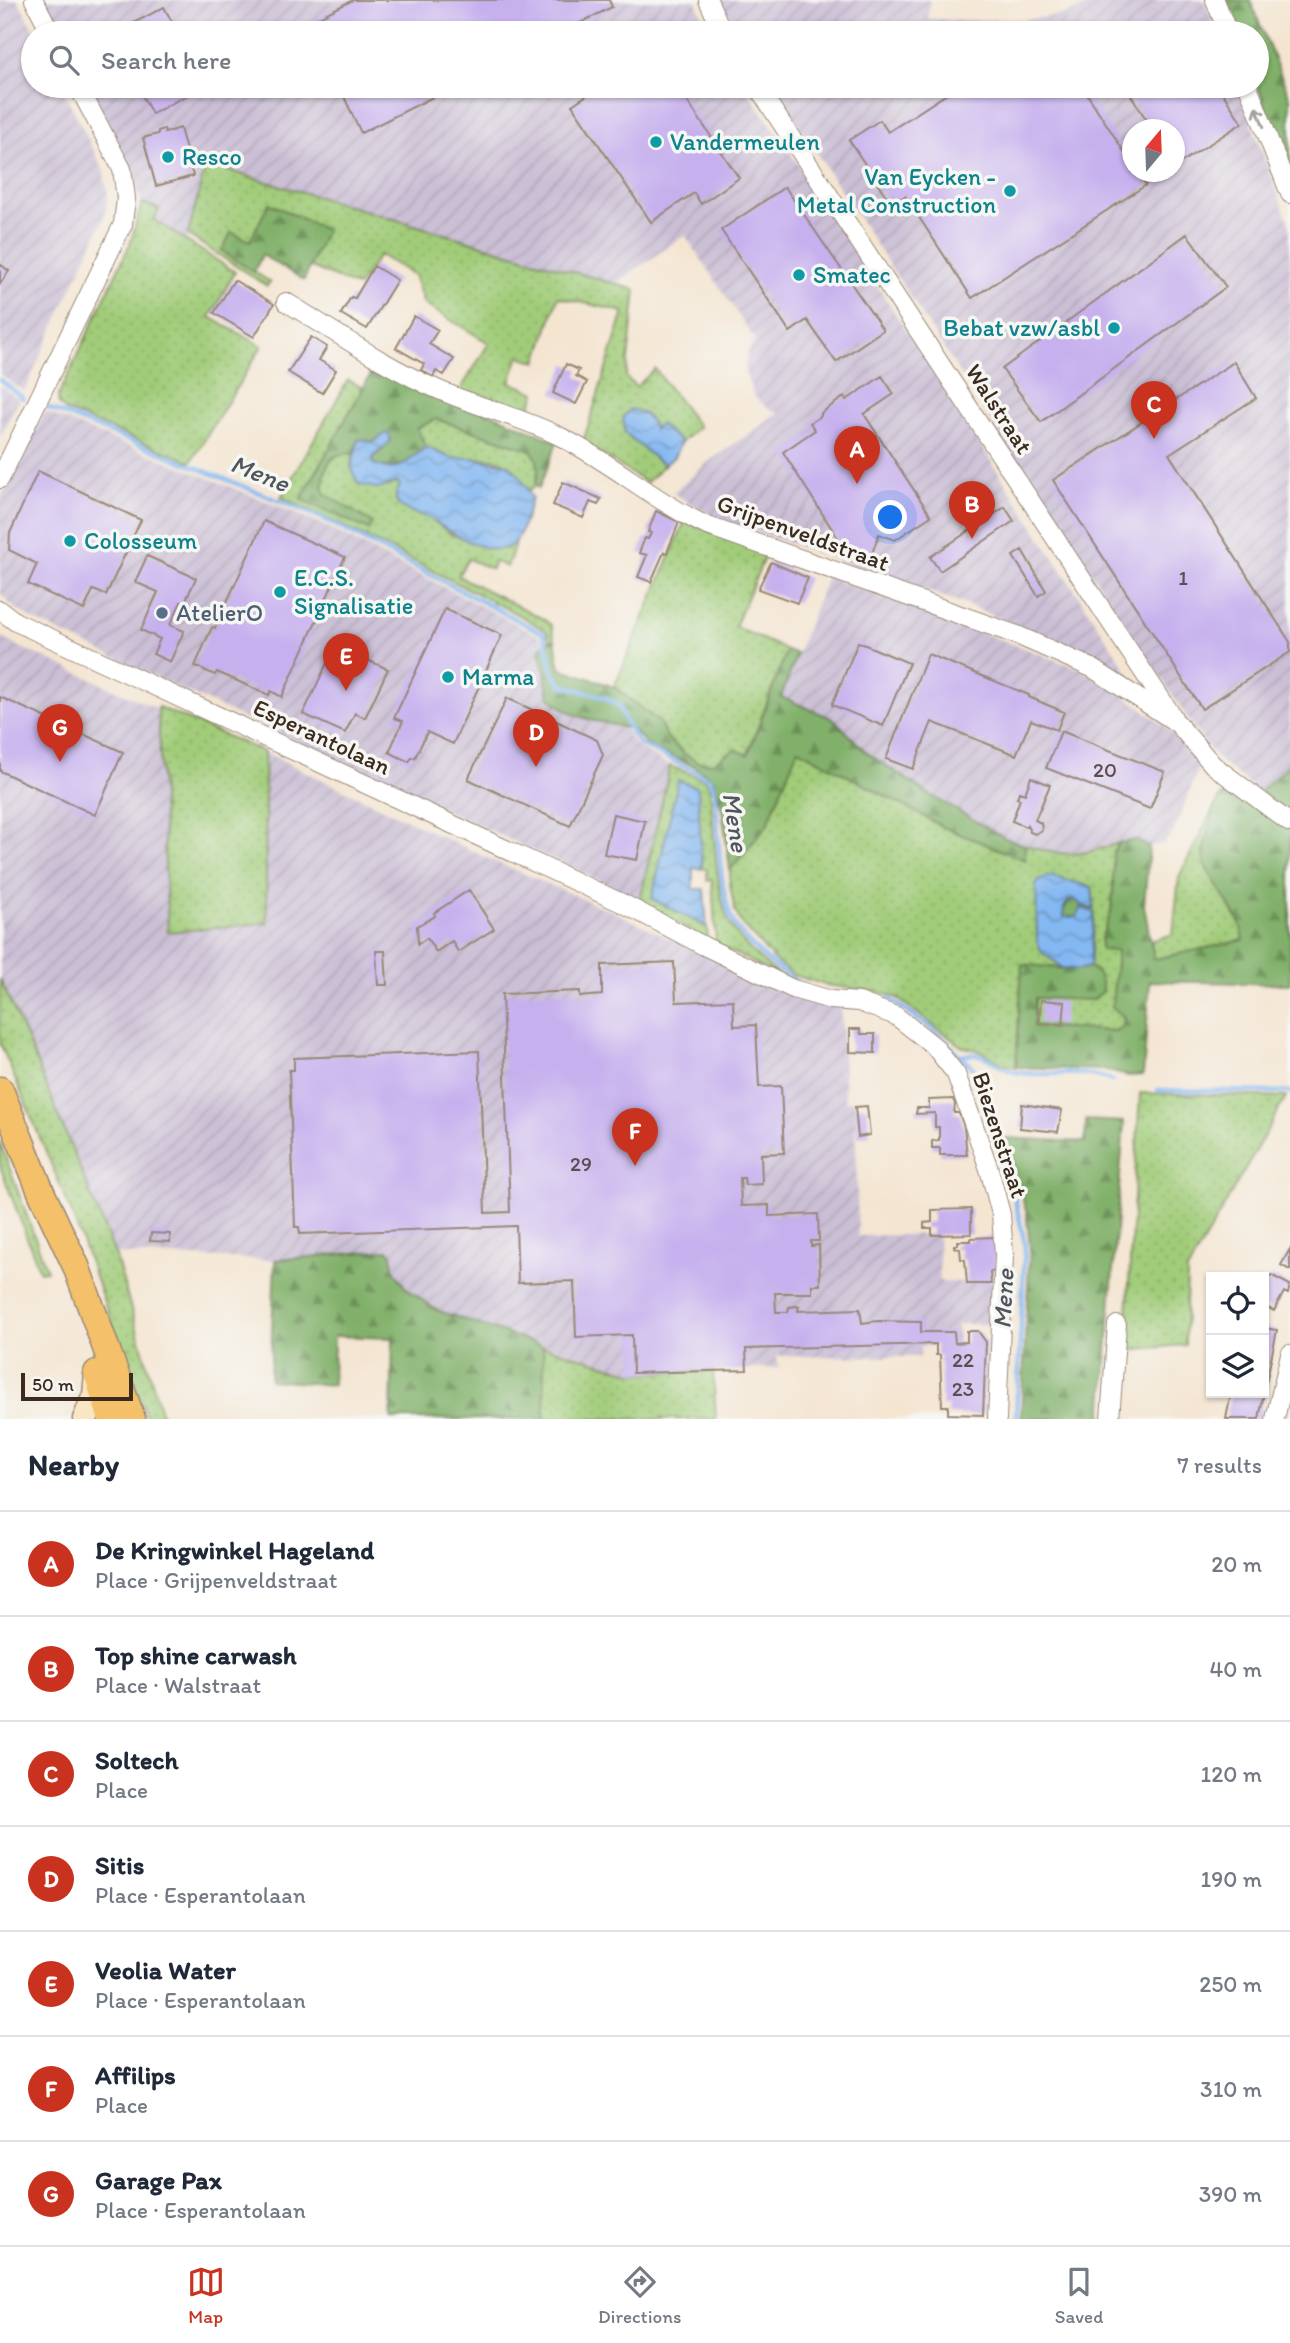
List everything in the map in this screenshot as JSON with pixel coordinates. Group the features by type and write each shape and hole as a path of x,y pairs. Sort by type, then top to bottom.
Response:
{"main road":[{"path":"0,1090 42,1194 76,1266 132,1419"},
{"path":"42,1194 64,1274 112,1419"}],"street":[{"path":"34,0 45,21"},
{"path":"708,0 718,21"},
{"path":"1215,0 1223,21"},
{"path":"0,479 123,224 126,198 122,169 84,98"},
{"name":"Walstraat","path":"765,98 1177,723"},
{"path":"1253,98 1290,194"},
{"name":"Grijpenveldstraat","path":"286,302 372,354 437,389 557,434 596,456 666,505 688,517 1017,635 1092,668 1177,723 1213,765 1290,823"},
{"name":"Esperantolaan","path":"0,610 16,622 626,905"},
{"name":"Biezenstraat","path":"626,905 793,989 831,1000 859,1002 896,1016 934,1046 956,1074 986,1157 1001,1214 1004,1255 997,1419"},
{"path":"1110,1419 1117,1325"},
{"path":"1275,1419 1290,1354"},
{"path":"85,1419 95,1395 97,1374"}],"shaded area":[{"path":"0,0 18,0 29,21 21,21 21,98 67,98 103,169 108,195 105,216 24,392 0,374"},
{"path":"42,0 695,0 705,21 53,21"},
{"path":"720,0 930,0 928,18 1023,20 1066,14 1104,0 1204,0 1212,21 733,21"},
{"path":"94,98 752,98 802,170 1139,689 1059,644 968,605 712,516 673,493 708,462 779,413 766,407 754,396 745,372 747,353 755,340 685,235 615,284 206,165 186,240 154,219 158,209 142,203 121,147"},
{"path":"781,98 1242,98 1290,225 1290,763 1260,792 1222,763 1205,744"},
{"path":"0,386 19,399 0,437"},
{"path":"45,412 317,522 541,637 544,645 540,649 548,691 557,704 573,714 624,728 636,746 670,766 639,904 603,882 258,725 32,619 12,606 0,593 0,500"},
{"path":"827,577 1081,669 1131,700 1171,731 1200,764 1174,831 1164,843 1149,847 1136,840 1071,855 1052,854 1025,845 1005,838 891,769 866,752 834,719 780,697"},
{"path":"0,635 11,643 158,709 168,932 267,923 264,752 491,860 616,913 795,998 841,1005 845,1101 855,1101 858,1236 938,1234 940,1281 1000,1284 997,1324 957,1324 958,1344 921,1346 920,1357 776,1356 779,1368 633,1373 436,1310 405,1287 393,1268 392,1254 388,1250 275,1260 115,1254 0,979"}],"green space":[{"path":"1225,0 1250,0 1259,21 1233,21"},
{"path":"1269,47 1290,98 1290,174 1262,98 1269,98"},
{"path":"206,164 636,290 626,377 636,387 655,369 699,427 681,442 659,424 654,431 653,424 645,414 623,417 625,433 665,464 646,483 583,442 624,312 558,297 537,362 519,356 510,382 536,393 526,418 458,394 489,343 424,304 414,275 379,255 358,287 309,266 325,230 249,241 222,251 270,282 267,286 188,235"},
{"path":"142,203 159,209 154,220 235,272 210,317 262,346 191,462 66,411 59,404 58,397 130,244"},
{"path":"269,203 326,230 304,280 262,255 254,272 222,251 231,232 250,241"},
{"path":"385,367 557,442 539,488 535,486 538,463 531,450 436,419 417,428 426,447 407,463 396,467 373,464 373,458 385,447 380,437 374,442 359,439 353,453 338,455 329,463 323,483 324,493 372,523 369,530 301,499 371,374"},
{"path":"348,380 363,388 301,499 369,530 372,523 324,493 323,483 329,463 338,455 353,453 351,467 359,484 388,486 397,482 400,485 397,491 408,511 430,518 452,535 508,547 516,541 507,567 494,561 492,569 468,559 458,576 542,618 551,625 555,640 550,640 546,631 523,617 281,497"},
{"path":"436,419 531,450 538,467 535,486 527,491 514,469 498,460 446,457 436,453 425,445 417,428"},
{"path":"685,521 766,553 735,627 787,650 747,755 729,752 713,763 698,762 686,755 668,739 659,722 614,687"},
{"path":"550,640 555,640 560,668 614,687 659,722 668,739 686,755 698,762 713,763 735,749 748,755 787,650 797,654 781,697 834,719 866,752 891,769 1005,838 1025,845 1025,860 945,828 798,749 767,825 730,870 722,809 713,779 692,765 649,747 632,729 573,714 557,704 549,696 540,649"},
{"path":"158,707 264,752 267,923 168,932"},
{"path":"797,748 945,828 1024,859 1025,845 1072,854 1119,843 1113,852 1111,912 1101,939 1117,951 1112,1007 1123,1016 1123,1026 1115,1031 1034,1026 1035,997 1093,1000 1097,972 1090,967 1094,912 1080,908 1082,906 1093,909 1092,887 1050,876 1041,951 1062,968 1022,965 1016,1067 1002,1064 983,1052 961,1046 897,998 880,992 825,985 793,975 776,962 742,924 735,911 730,870 767,825"},
{"path":"1290,763 1290,814 1260,792"},
{"path":"670,766 706,780 710,787 716,860 726,915 742,941 781,977 716,944 712,880 707,881 707,869 702,869 697,787 678,781 652,898 707,927 708,940 639,904"},
{"path":"1230,791 1244,796 1290,828 1290,984 1150,981 1143,1075 1128,1076 1104,1070 1016,1067 1022,964 1075,970 1090,967 1102,984 1102,992 1093,1000 1035,998 1034,1026 1115,1031 1123,1026 1123,1016 1112,1007 1117,951 1101,950 1101,939 1111,912 1113,852 1119,843 1136,840 1149,847 1144,906 1154,959 1244,940 1240,923 1204,864 1204,848 1215,805 1222,795"},
{"path":"1215,805 1204,848 1204,864 1240,923 1244,940 1154,960 1151,941 1173,934 1179,877"},
{"path":"1071,899 1079,901 1082,906 1077,917 1064,917 1063,911"},
{"path":"0,979 115,1254 163,1419 147,1419 69,1206 0,1043"},
{"path":"1140,1093 1286,1097 1187,1271 1185,1345 1125,1350"},
{"path":"1086,1120 1124,1122 1102,1419 1021,1419 1030,1246 1026,1211 1005,1138 1085,1142"},
{"path":"0,1142 47,1271 40,1272 0,1166"},
{"path":"388,1250 392,1254 393,1268 405,1287 436,1310 543,1346 545,1419 391,1419 393,1338 334,1336 333,1385 270,1380 275,1260"},
{"path":"543,1346 633,1373 713,1371 716,1419 545,1419"}],"water":[{"path":"630,409 646,416 654,430 659,424 681,442 674,457 665,464 625,433 623,417"},
{"path":"386,433 390,435 390,442 373,457 373,464 391,469 403,465 426,447 451,458 473,458 508,464 519,475 532,498 517,539 509,546 499,549 475,544 430,518 399,505 396,498 400,485 397,482 379,489 358,484 351,467 359,439 374,442"},
{"path":"678,780 698,788 702,869 693,868 693,889 704,889 707,927 652,899"},
{"path":"1050,876 1092,887 1094,909 1082,906 1074,899 1066,903 1063,911 1064,917 1077,917 1080,908 1094,912 1090,967 1075,970 1062,968 1041,951 1037,941 1036,884"}],"building":[{"path":"353,0 609,0 612,7 584,21 311,21"},
{"path":"164,7 172,21 138,21"},
{"path":"143,98 182,98 152,114"},
{"path":"345,98 431,98 361,133"},
{"name":"Vandermeulen","path":"583,98 685,98 739,178 701,204 694,193 651,222 572,105"},
{"name":"Van Eycken - Metal Construction","path":"940,98 1090,98 1122,148 1122,182 1144,182 1146,185 972,298 905,196 892,205 849,140 880,120 888,132"},
{"path":"1133,98 1226,98 1242,123 1185,160 1185,119 1146,119"},
{"name":"Resco","path":"180,128 193,176 156,186 143,138 158,134 158,131 164,129 165,133"},
{"name":"Smatec","path":"785,187 883,330 836,362 807,320 790,332 721,230"},
{"name":"Bebat vzw/asbl","path":"1187,234 1226,287 1041,422 1002,369"},
{"path":"0,264 9,271 0,284"},
{"path":"374,266 397,280 367,329 341,314 351,297 355,298"},
{"path":"234,280 274,304 254,337 214,313"},
{"path":"414,316 438,330 429,344 454,359 444,375 436,371 433,377 421,370 424,364 396,348"},
{"path":"311,337 327,347 319,360 336,370 322,393 288,372"},
{"path":"1234,362 1256,398 1169,454 1290,642 1290,652 1202,709 1053,480"},
{"path":"566,364 579,370 576,376 587,382 576,404 553,393"},
{"path":"882,376 894,394 864,414 931,516 895,540 879,534 871,556 841,543 783,452 815,430 810,423 821,416 821,413"},
{"name":"Colosseum","path":"38,471 141,520 106,595 93,590 84,610 28,584 37,564 9,550 10,533"},
{"path":"563,482 601,499 598,505 590,502 583,518 553,505"},
{"path":"1005,507 1014,521 940,571 930,557"},
{"path":"656,511 679,522 667,553 664,552 651,582 638,577 647,555 639,553 645,538 648,539 651,533 648,532"},
{"name":"E.C.S. Signalisatie","path":"264,521 345,557 282,697 271,691 269,695 217,672 215,675 195,666"},
{"path":"1022,550 1046,591 1038,596 1013,556"},
{"name":"AtelierO","path":"147,556 196,578 170,625 184,631 170,662 153,654 160,639 141,630 158,592 135,582"},
{"path":"771,562 808,578 797,603 758,589"},
{"name":"Marma","path":"445,609 502,635 453,744 427,732 415,758 412,757 409,762 389,752 403,721 394,718"},
{"path":"858,642 909,663 883,726 832,705"},
{"path":"335,646 388,669 365,718 355,713 345,733 303,714"},
{"path":"928,654 1064,712 1057,730 1031,720 1016,755 932,722 913,769 886,759"},
{"path":"0,697 123,752 95,815 0,771"},
{"path":"507,698 597,740 603,755 570,826 468,779"},
{"path":"1061,731 1165,772 1150,809 1046,768"},
{"path":"1031,777 1050,785 1035,820 1041,823 1042,830 1035,834 1030,832 1027,825 1026,827 1012,821 1020,799 1017,798 1019,792 1025,794"},
{"path":"613,814 645,821 637,860 604,854"},
{"path":"469,890 494,929 458,952 452,941 436,952 427,938 418,944 417,926"},
{"path":"376,951 385,951 387,985 378,985"},
{"path":"674,962 676,1002 733,1000 734,1026 756,1025 759,1087 781,1086 784,1153 761,1154 762,1184 745,1185 744,1178 740,1178 741,1206 769,1205 769,1216 818,1214 819,1241 811,1241 811,1246 819,1245 820,1285 812,1285 812,1293 775,1293 776,1312 788,1312 789,1307 799,1306 798,1311 860,1309 862,1323 921,1322 921,1332 954,1332 955,1343 967,1342 967,1331 978,1331 986,1342 983,1415 948,1414 948,1406 942,1406 940,1355 936,1355 936,1344 746,1349 747,1370 633,1373 632,1335 576,1337 574,1281 518,1283 516,1226 300,1234 299,1227 295,1227 289,1070 294,1070 294,1058 479,1051 485,1213 510,1212 502,994 580,991 580,997 602,995 602,965"},
{"path":"1041,1000 1065,1002 1063,1025 1039,1023"},
{"path":"850,1029 860,1029 861,1034 875,1034 875,1053 850,1052"},
{"path":"953,1099 954,1113 959,1113 964,1127 967,1155 940,1155 940,1148 932,1148 932,1141 939,1140 935,1113 916,1114 917,1108 929,1108 929,1100"},
{"path":"1022,1104 1062,1110 1058,1132 1020,1128"},
{"path":"867,1106 870,1135 858,1137 855,1107"},
{"path":"971,1209 971,1234 932,1235 932,1228 924,1228 924,1223 932,1222 932,1210"},
{"path":"151,1233 170,1234 170,1242 150,1241"},
{"path":"995,1237 995,1271 990,1272 991,1284 967,1284 965,1260 961,1259 960,1249 954,1248 954,1245 958,1245 958,1241 971,1241 971,1238"},
{"path":"1290,1249 1290,1270 1281,1265"},
{"path":"1271,1275 1290,1285 1288,1294 1284,1292 1274,1311 1269,1308"},
{"path":"1269,1329 1277,1330 1269,1369"},
{"path":"1230,1398 1263,1398 1259,1419 1226,1419"}],"waterway":[{"name":"Mene","path":"0,380 23,398"},
{"name":"Mene","path":"46,407 322,518 544,634 554,675 562,685 606,698 619,706 639,744 710,779 715,792 721,873 731,917 751,944 797,982"},
{"name":"Mene","path":"860,995 891,1000 932,1029 974,1069 1005,1155 1025,1244 1016,1419"},
{"path":"960,1056 979,1055 1007,1069 1027,1074 1076,1074 1112,1081"},
{"path":"1158,1090 1290,1092"}],"place":[{"name":"Vandermeulen","path":"656,142"},
{"name":"Resco","path":"168,157"},
{"name":"Van Eycken - Metal Construction","path":"1010,191"},
{"name":"Smatec","path":"799,275"},
{"name":"Bebat vzw/asbl","path":"1114,328"},
{"name":"Soltech","path":"1154,439"},
{"name":"De Kringwinkel Hageland","path":"857,484"},
{"name":"Top shine carwash","path":"972,539"},
{"name":"Colosseum","path":"70,541"},
{"name":"E.C.S. Signalisatie","path":"280,592"},
{"name":"AtelierO","path":"162,613"},
{"name":"Marma","path":"448,677"},
{"name":"Veolia Water","path":"346,691"},
{"name":"Garage Pax","path":"60,762"},
{"name":"Sitis","path":"536,767"},
{"name":"Affilips","path":"635,1166"}]}
